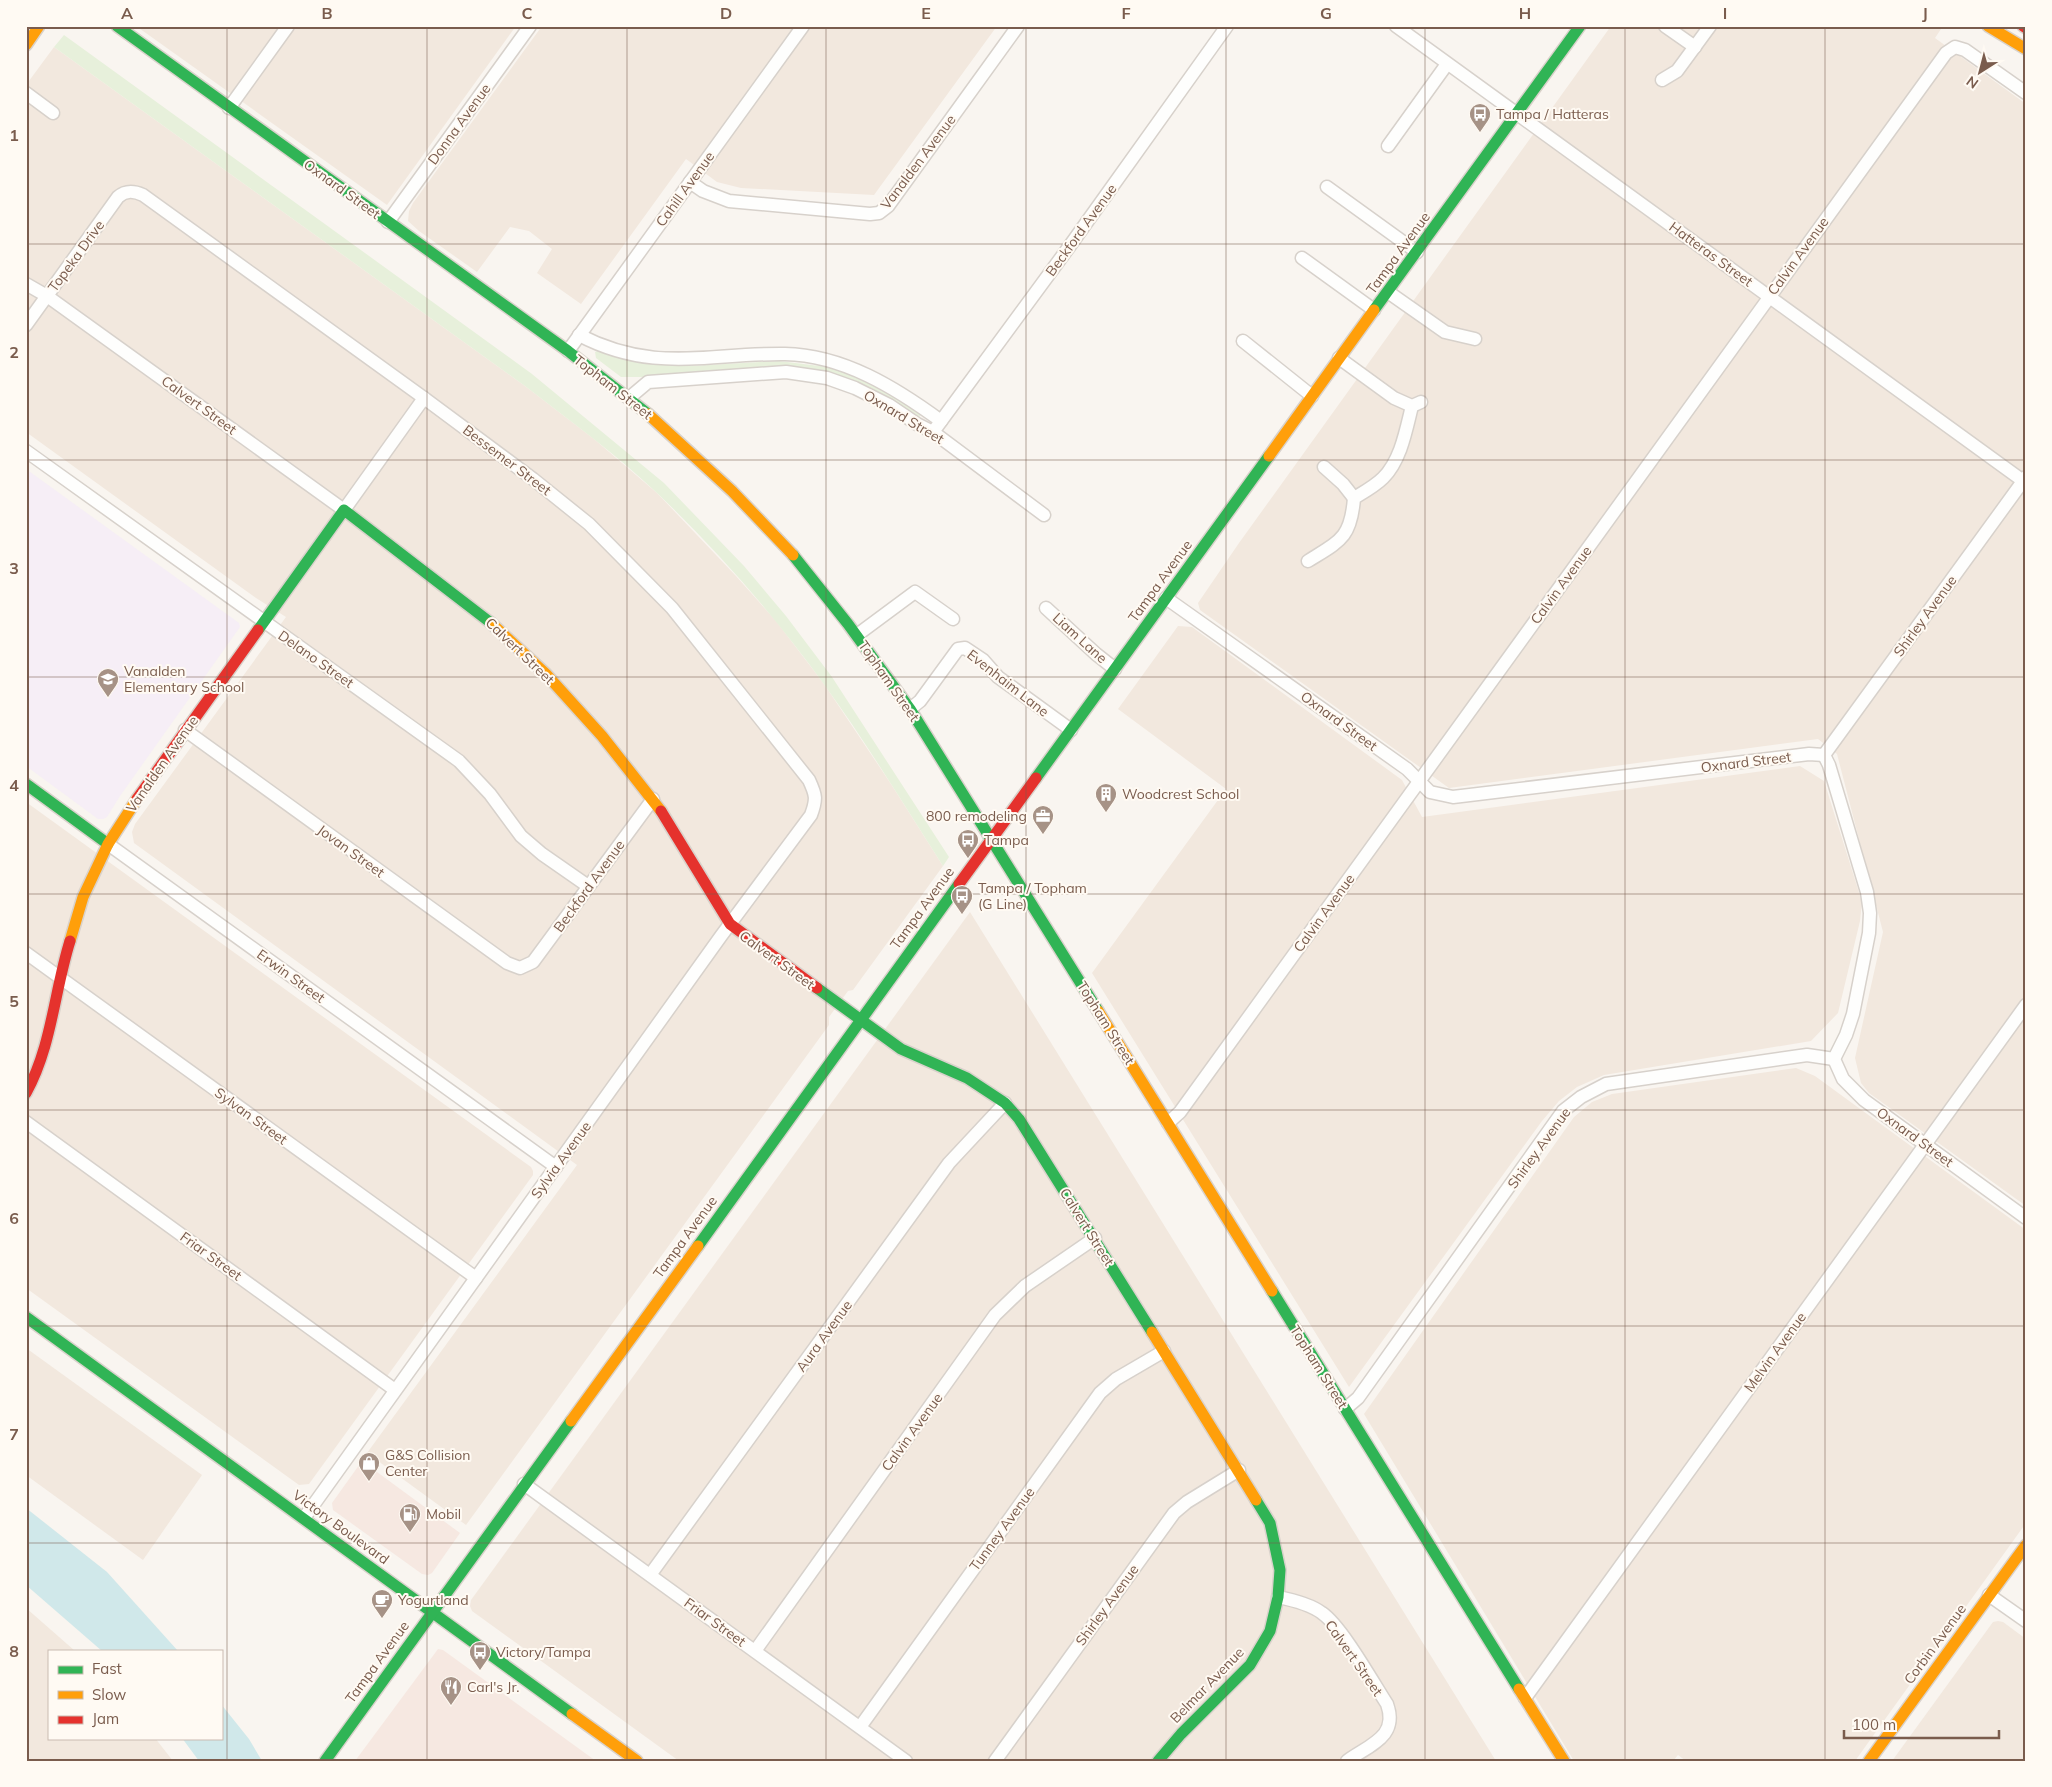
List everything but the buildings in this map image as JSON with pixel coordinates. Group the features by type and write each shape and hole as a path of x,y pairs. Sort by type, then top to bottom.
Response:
{"main road":[{"path":"27,43 39,26"},
{"name":"Oxnard Street","path":"117,26 568,352"},
{"name":"Tampa Avenue","path":"325,1761 1580,26"},
{"path":"1988,26 2026,48"},
{"name":"Topham Street","path":"568,352 629,398 671,434 749,508 821,589 857,635 910,709 1564,1761"},
{"name":"Vanalden Avenue","path":"26,1093 49,1034 66,953 82,897 108,844 142,790 344,510"},
{"name":"Calvert Street","path":"344,510 493,624 546,674 602,736 653,799 690,856 730,924 909,1054 967,1078 1005,1103 1019,1119 1095,1238 1270,1523 1280,1570 1278,1597"},
{"name":"Erwin Street","path":"26,784 108,844"},
{"name":"Victory Boulevard","path":"26,1317 637,1761"},
{"name":"Corbin Avenue","path":"1869,1761 2026,1545"},
{"name":"Belmar Avenue","path":"1158,1761 1181,1734 1250,1665 1270,1631 1278,1597"}],"street":[{"path":"229,108 288,26"},
{"name":"Donna Avenue","path":"388,222 530,26"},
{"name":"Cahill Avenue","path":"568,352 803,26"},
{"name":"Vanalden Avenue","path":"690,182 703,191 729,201 870,214 879,213 888,206 1018,26"},
{"name":"Beckford Avenue","path":"933,432 1227,26"},
{"name":"Hatteras Street","path":"1396,26 2025,480"},
{"path":"1666,26 1694,47"},
{"path":"1662,80 1677,71 1710,26"},
{"name":"Calvin Avenue","path":"1168,1123 1180,1112 1946,53 1955,47 1966,50 2026,92"},
{"path":"1388,146 1447,64"},
{"path":"26,93 53,113"},
{"path":"1327,187 1417,252"},
{"name":"Topeka Drive","path":"26,325 118,198 123,193 129,191"},
{"name":"Bessemer Street","path":"129,191 143,195 424,398 547,490 589,524 672,608 810,780 816,801"},
{"path":"1302,258 1374,310"},
{"name":"Calvert Street","path":"26,284 47,296 344,510"},
{"path":"1388,292 1445,332 1474,339"},
{"name":"Oxnard Street","path":"579,335 598,345 632,356 674,360 786,354 835,363 874,378 898,391 941,421"},
{"path":"1243,341 1312,396"},
{"path":"1308,561 1338,542 1349,528 1354,498 1384,477 1395,462 1417,404 1394,398 1339,358"},
{"name":"Oxnard Street","path":"629,398 648,382 786,372 827,378 855,388 889,405 916,424 933,432 1044,515"},
{"name":"Vanalden Avenue","path":"344,510 424,398"},
{"name":"Delano Street","path":"26,451 459,761 490,794 521,836 542,854 588,886"},
{"path":"1324,467 1343,484 1354,498"},
{"name":"Shirley Avenue","path":"1824,755 2025,480"},
{"path":"857,635 915,592 953,618"},
{"name":"Oxnard Street","path":"1166,598 1407,770 1430,792 1453,798 1810,754 1824,755"},
{"name":"Liam Lane","path":"1046,608 1115,669"},
{"name":"Evenhaim Lane","path":"910,709 920,701 958,649 965,648 983,660 998,678 1070,730"},
{"name":"Jovan Street","path":"185,730 499,957 520,968"},
{"path":"1824,755 1829,765 1864,882 1870,913 1869,934 1853,1014 1834,1059"},
{"name":"Beckford Avenue","path":"520,968 533,962 653,799"},
{"name":"Sylvia Avenue","path":"304,1518 730,924 811,815 816,801"},
{"name":"Erwin Street","path":"108,844 556,1168"},
{"name":"Sylvan Street","path":"26,953 476,1278"},
{"name":"Melvin Avenue","path":"1524,1698 2026,1006"},
{"name":"Shirley Avenue","path":"1345,1409 1358,1398 1563,1111 1580,1096 1606,1084 1807,1054 1834,1059"},
{"name":"Oxnard Street","path":"1834,1059 1850,1088 2026,1218"},
{"name":"Aura Avenue","path":"650,1575 949,1163 1005,1103"},
{"name":"Friar Street","path":"26,1122 395,1390"},
{"name":"Calvin Avenue","path":"755,1651 995,1315 1025,1286 1095,1238"},
{"name":"Tunney Avenue","path":"860,1726 1100,1393 1116,1379 1164,1351"},
{"name":"Shirley Avenue","path":"995,1761 1174,1513 1187,1502 1238,1470"},
{"name":"Friar Street","path":"524,1484 906,1761"},
{"path":"1990,1594 2026,1621"},
{"name":"Calvert Street","path":"1278,1597 1311,1607 1322,1613 1334,1624 1387,1704 1390,1723 1386,1733 1380,1741 1347,1761"}],"shaded area":[{"path":"136,26 516,26 387,205"},
{"path":"542,26 997,26 874,195 741,188 717,182 686,159 581,304 537,273 552,249 529,231 510,227 477,272 419,231 408,221 409,211 413,203"},
{"path":"1611,26 1943,26 1935,38 2026,104 2026,1206 1869,1093 1861,1083 1855,1058 1883,932 1837,754 1818,739 1449,788 1200,610 1198,603 1239,543"},
{"path":"54,47 525,386 594,439 657,493 776,621 824,684 943,866 853,990 848,991 829,1017 829,1025 466,1525 367,1453 577,1165 134,843 132,832 135,824 286,617 256,598 26,432 26,85"},
{"name":"Vanalden Elementary School","path":"26,469 239,623 240,627 107,817 103,819 98,819 26,766"},
{"path":"1178,626 1192,627 1402,780 1422,817 1800,766 1824,781 1862,902 1860,921 1838,1013 1811,1041 1604,1075 1577,1087 1559,1101 1542,1121 1349,1387 1092,973 1226,789 1118,709"},
{"path":"26,802 531,1167 533,1171 533,1175 309,1484 299,1485 26,1288"},
{"path":"970,912 1496,1761 679,1761 472,1611 470,1606 471,1600"},
{"path":"1796,1068 1815,1076 2026,1230 2026,1523 1855,1761 1686,1761 1678,1755 1673,1761 1574,1761 1364,1414 1574,1117 1592,1102 1612,1094"},
{"path":"26,1348 202,1475 143,1560 26,1475"},
{"path":"362,1461 460,1533 432,1573 428,1575 422,1574 333,1510 332,1503"},
{"path":"26,1608 74,1650 48,1650 48,1740 157,1740 173,1761 26,1761"},
{"path":"1993,1622 2003,1622 2026,1639 2026,1761 1892,1761"},
{"path":"438,1649 443,1650 596,1761 355,1761"}],"green space":[{"path":"64,35 532,374 664,483 744,566 786,616 832,677 949,857 943,866 854,728 785,633 702,538 657,493 609,451 525,386 54,47"},
{"path":"598,351 633,361 654,364 691,366 779,361 828,367 875,383 921,414 919,418 835,377 621,377 596,358 595,352"}],"water":[{"path":"26,1508 107,1572 177,1650 101,1650 26,1585"},
{"path":"222,1705 249,1739 262,1761 199,1761 183,1740 222,1740"}],"traffic: fast":[{"path":"117,26 568,351 648,414"},
{"path":"1374,310 1580,26"},
{"path":"1036,778 1269,456"},
{"path":"258,630 344,510 491,623"},
{"path":"793,555 848,624 910,709 1098,1011"},
{"path":"26,784 108,844"},
{"path":"698,1246 959,884"},
{"path":"817,988 901,1049 967,1078 1005,1103 1019,1119 1152,1332"},
{"path":"1272,1291 1519,1689"},
{"path":"26,1317 572,1714"},
{"path":"325,1761 571,1421"},
{"path":"1158,1761 1181,1734 1250,1665 1270,1631 1278,1597 1280,1570 1270,1523 1256,1500"}],"traffic: slow":[{"path":"26,45 39,26"},
{"path":"1988,26 2026,49"},
{"path":"1269,456 1374,310"},
{"path":"648,414 732,491 793,555"},
{"path":"491,623 546,674 602,736 661,811"},
{"path":"70,941 83,897 108,844 137,799"},
{"path":"1098,1011 1272,1291"},
{"path":"571,1421 698,1246"},
{"path":"1152,1332 1256,1500"},
{"path":"1869,1761 2026,1545"},
{"path":"1519,1689 1564,1761"},
{"path":"572,1714 637,1761"}],"traffic: jam":[{"path":"137,799 258,630"},
{"path":"959,884 1036,778"},
{"path":"661,811 730,924 817,988"},
{"path":"26,1093 42,1057 70,941"}],"place":[{"name":"Tampa / Hatteras","path":"1480,133"},
{"name":"Vanalden Elementary School","path":"108,698"},
{"name":"Woodcrest School","path":"1106,813"},
{"name":"800 remodeling","path":"1043,835"},
{"name":"Tampa","path":"968,859"},
{"name":"Tampa / Topham (G Line)","path":"962,915"},
{"name":"G&S Collision Center","path":"369,1482"},
{"name":"Mobil","path":"410,1533"},
{"name":"Yogurtland","path":"382,1619"},
{"name":"Victory/Tampa","path":"480,1671"},
{"name":"Carl's Jr.","path":"451,1706"}]}
